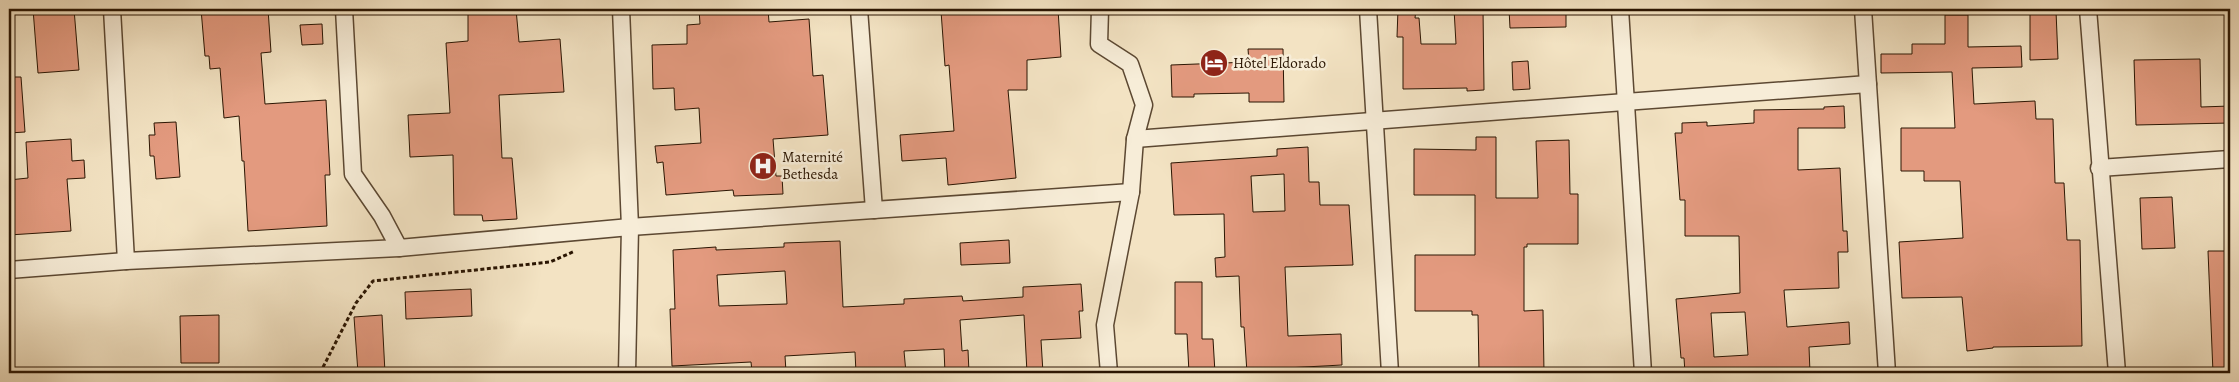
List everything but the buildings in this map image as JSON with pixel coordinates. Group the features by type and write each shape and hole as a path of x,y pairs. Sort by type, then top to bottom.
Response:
{"street":[{"path":"112,9 126,261"},
{"path":"344,9 353,174 382,216 398,248"},
{"path":"621,9 630,226 627,373"},
{"path":"860,9 874,210"},
{"path":"1100,9 1099,44 1130,64 1144,105 1135,139 1132,192 1105,325 1109,373"},
{"path":"1368,9 1390,373"},
{"path":"1620,9 1643,373"},
{"path":"1862,9 1887,373"},
{"path":"2088,9 2099,168 2117,373"},
{"path":"1135,139 1376,119 1627,103 1868,84"},
{"path":"2099,168 2230,159"},
{"path":"9,270 126,261 398,248 630,226 1132,192"}],"path":[{"path":"320,373 356,303 373,281 550,262 577,250"}],"place":[{"name":"Hôtel Eldorado","path":"1214,63"},
{"name":"Maternité Bethesda","path":"763,166"}]}
